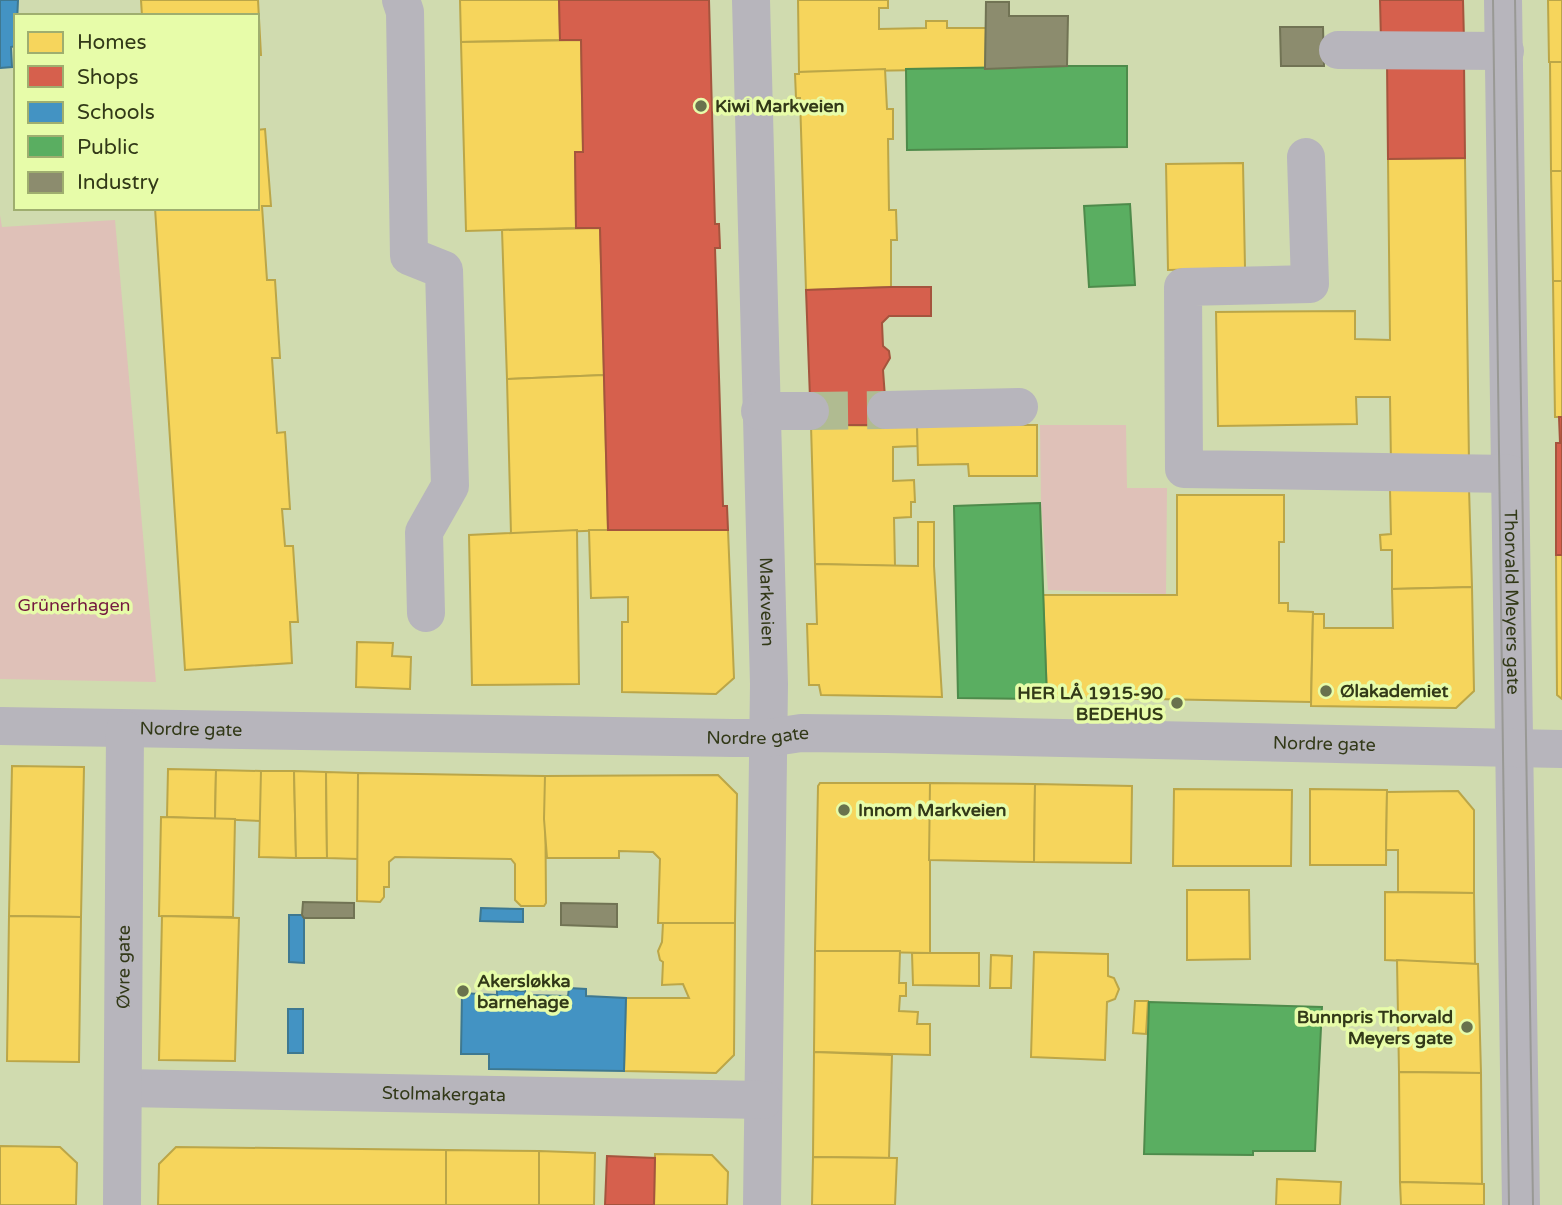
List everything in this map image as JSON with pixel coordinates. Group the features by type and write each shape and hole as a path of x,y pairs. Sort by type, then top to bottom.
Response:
{"street":[{"path":"401,0 405,12 409,256 444,270 450,486 424,532 426,613"},
{"name":"Markveien","path":"751,0 769,684 762,1205"},
{"name":"Thorvald Meyers gate","path":"1503,0 1521,1205"},
{"path":"1338,50 1505,51"},
{"path":"1306,157 1310,284 1183,287 1184,469 1510,474"},
{"path":"886,410 1018,407"},
{"path":"760,411 810,411"},
{"name":"Nordre gate","path":"0,726 768,738 801,733 886,734 1562,749"},
{"name":"Øvre gate","path":"122,1205 125,730"},
{"name":"Stolmakergata","path":"124,1088 763,1100"}],"green space":[{"name":"Grünerhagen","path":"0,215 2,227 115,220 156,682 0,679"},
{"path":"1040,425 1126,425 1127,488 1167,488 1166,594 1048,590 1041,503"}],"building: Homes":[{"path":"141,0 258,0 259,14 142,14"},
{"path":"460,0 559,0 560,40 461,42"},
{"path":"798,0 888,0 888,8 879,8 879,29 926,28 926,21 947,21 947,28 986,28 985,69 799,72"},
{"path":"1548,0 1562,0 1562,62 1549,62"},
{"path":"259,18 261,55 259,55"},
{"path":"581,40 583,152 575,152 576,228 466,231 461,42"},
{"path":"1550,62 1562,62 1562,171 1551,171"},
{"path":"885,69 887,109 893,109 893,139 888,139 889,210 896,210 897,240 891,240 891,287 806,290 800,98 796,98 795,74"},
{"path":"265,129 271,206 262,206 267,280 275,280 280,358 272,358 277,433 285,432 290,509 282,509 285,546 293,546 298,622 290,622 292,663 185,670 155,210 259,210 259,130"},
{"path":"1465,158 1469,463 1391,464 1390,397 1356,397 1357,424 1218,426 1216,312 1355,311 1355,339 1390,340 1388,159"},
{"path":"1243,163 1245,268 1168,270 1166,164"},
{"path":"1551,171 1562,171 1562,281 1553,281"},
{"path":"600,228 604,375 507,379 502,230"},
{"path":"1553,281 1562,281 1562,417 1555,417"},
{"path":"604,375 608,530 511,534 507,379"},
{"path":"811,425 917,426 918,446 893,447 893,481 914,480 915,502 911,502 911,517 894,518 895,566 815,564"},
{"path":"917,425 1037,425 1037,476 969,476 968,464 918,465"},
{"path":"1469,488 1472,587 1392,589 1392,550 1381,550 1380,535 1391,534 1390,489"},
{"path":"1177,495 1284,495 1284,542 1279,542 1279,603 1288,603 1288,611 1313,612 1311,702 1047,697 1043,595 1177,595"},
{"path":"918,522 934,522 942,697 821,695 819,685 809,685 807,624 817,624 815,564 918,566"},
{"path":"577,530 579,684 472,685 469,535"},
{"path":"589,530 728,530 734,678 716,694 622,692 622,622 628,622 628,597 591,598"},
{"path":"1556,555 1562,555 1562,699 1557,695"},
{"path":"1472,587 1474,691 1456,708 1311,706 1313,614 1324,614 1324,628 1393,628 1392,589"},
{"path":"357,642 393,643 392,656 411,657 410,689 356,687"},
{"path":"12,766 84,767 81,917 9,916"},
{"path":"168,769 216,770 215,819 167,817"},
{"path":"216,770 261,771 261,821 215,819"},
{"path":"261,771 294,771 296,858 259,857"},
{"path":"294,771 326,772 327,858 296,858"},
{"path":"326,772 358,773 358,859 327,858"},
{"path":"358,773 545,776 544,906 521,906 515,900 515,864 511,859 395,857 389,862 389,887 384,887 384,897 380,902 357,901"},
{"path":"718,775 737,794 735,923 658,923 660,859 653,852 619,851 619,858 547,858 545,776"},
{"path":"820,783 930,783 930,953 815,951"},
{"path":"930,783 1035,784 1034,862 929,860"},
{"path":"1035,784 1132,786 1131,863 1034,862"},
{"path":"1174,789 1292,790 1291,866 1173,866"},
{"path":"1310,789 1387,790 1386,865 1310,865"},
{"path":"1458,791 1474,810 1474,893 1398,892 1398,850 1386,850 1387,792"},
{"path":"161,817 235,819 233,917 159,916"},
{"path":"1187,890 1249,890 1250,959 1187,960"},
{"path":"1385,892 1474,893 1475,964 1385,960"},
{"path":"9,916 81,917 79,1062 7,1061"},
{"path":"162,916 239,918 235,1061 159,1060"},
{"path":"663,923 735,923 734,1055 716,1073 624,1071 626,998 689,998 683,984 662,985 663,962 658,951 662,942"},
{"path":"815,951 900,951 899,983 906,983 906,996 900,996 899,1011 918,1012 917,1024 930,1024 930,1055 814,1052"},
{"path":"1034,952 1108,954 1108,976 1114,978 1119,989 1115,999 1107,1002 1105,1060 1031,1057"},
{"path":"912,953 979,953 979,986 913,985"},
{"path":"991,955 1012,956 1011,988 990,988"},
{"path":"1397,960 1478,964 1481,1073 1399,1072"},
{"path":"1135,1001 1148,1001 1146,1034 1133,1033"},
{"path":"814,1052 892,1055 889,1158 813,1157"},
{"path":"1399,1072 1481,1073 1482,1184 1400,1182"},
{"path":"0,1146 60,1147 77,1163 76,1205 0,1205"},
{"path":"176,1147 446,1150 446,1205 158,1205 159,1164"},
{"path":"446,1150 539,1151 539,1205 446,1205"},
{"path":"539,1151 595,1153 594,1205 539,1205"},
{"path":"655,1154 712,1155 728,1172 727,1205 654,1205"},
{"path":"813,1157 897,1158 895,1205 812,1205"},
{"path":"1277,1179 1341,1182 1340,1205 1276,1205"},
{"path":"1400,1182 1484,1184 1484,1205 1401,1205"}],"building: Shops":[{"path":"559,0 709,0 715,224 719,224 720,248 715,248 723,506 727,506 728,530 608,530 600,228 576,228 575,152 583,152 581,40 560,40"},
{"path":"1380,0 1463,0 1464,41 1381,41"},
{"path":"1387,62 1464,62 1465,158 1388,159"},
{"path":"931,287 931,316 889,316 882,323 883,346 889,351 890,358 883,370 887,425 811,425 806,290"},
{"path":"1559,417 1562,417 1562,443 1560,443"},
{"path":"1556,443 1562,443 1562,555 1556,555"},
{"path":"607,1156 655,1158 654,1205 605,1205"}],"building: Schools":[{"path":"0,0 18,0 17,14 14,14 14,46 11,47 12,67 0,68"},
{"path":"481,908 523,909 523,922 480,921"},
{"path":"289,915 302,915 304,918 304,963 289,962"},
{"path":"569,988 586,989 586,996 626,998 624,1071 489,1069 489,1054 461,1054 462,993 497,995 497,990 525,991 525,995 568,996"},
{"path":"288,1009 303,1009 303,1053 288,1053"}],"building: Public":[{"path":"1127,66 1127,147 907,150 906,69"},
{"path":"1130,204 1135,285 1089,287 1084,206"},
{"path":"1040,503 1047,699 958,698 954,506"},
{"path":"1149,1002 1322,1007 1315,1151 1253,1151 1253,1155 1144,1154"}],"building: Industry":[{"path":"986,2 1009,2 1009,16 1068,16 1067,66 985,69"},
{"path":"1280,27 1323,27 1324,66 1281,66"},
{"path":"303,902 354,903 354,918 304,918"},
{"path":"561,903 617,904 617,927 561,925"}],"tunnel":[{"path":"810,411 886,410"}],"tram line":[{"path":"1493,0 1509,1205"},
{"path":"1515,0 1533,1205"}],"place":[{"name":"Kiwi Markveien","path":"701,106"},
{"name":"Ølakademiet","path":"1326,691"},
{"name":"HER LÅ 1915-90 BEDEHUS","path":"1177,703"},
{"name":"Innom Markveien","path":"844,810"},
{"name":"Akersløkka barnehage","path":"463,991"},
{"name":"Bunnpris Thorvald Meyers gate","path":"1467,1027"}]}
